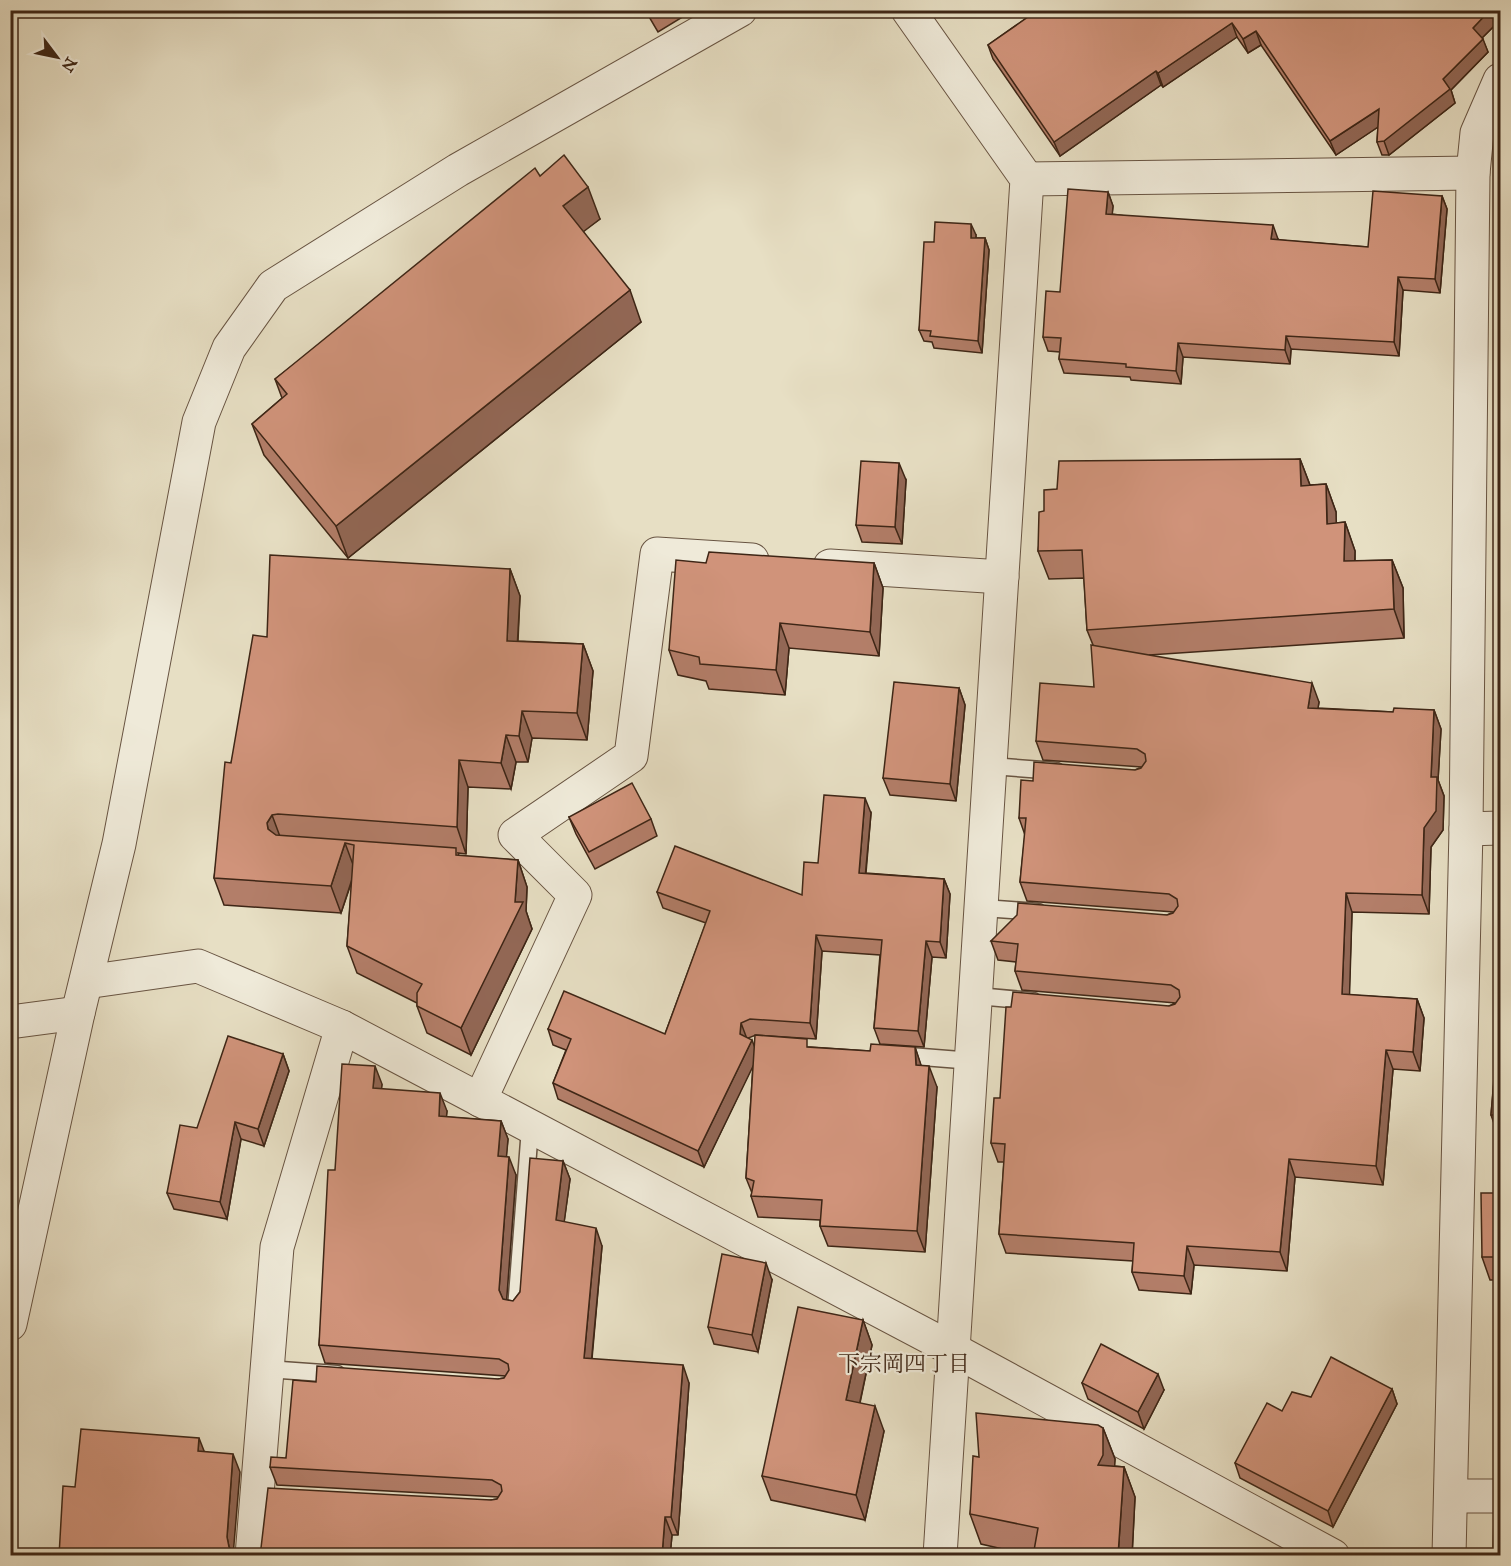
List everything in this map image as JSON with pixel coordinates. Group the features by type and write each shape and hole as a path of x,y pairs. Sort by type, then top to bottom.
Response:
{"street":[{"path":"10,1324 82,998 119,844 199,422 229,348 273,286 458,170 740,10"},
{"path":"908,10 1027,179 940,1556"},
{"path":"1449,1556 1466,829 1473,172 1489,133 1500,80"},
{"path":"1027,179 1473,172"},
{"path":"480,1100 575,895 539,869 515,835 631,756 657,554 1002,577"},
{"path":"1466,829 1500,828"},
{"path":"10,1022 82,998 198,966 342,1027 954,1350 1333,1556"},
{"path":"252,1556 263,1494 267,1369 277,1247 342,1027"},
{"path":"1451,1496 1500,1496"}],"lane":[{"path":"991,766 1073,772"},
{"path":"982,908 1050,913"},
{"path":"977,996 1048,1002"},
{"path":"881,1054 973,1061"},
{"path":"516,1309 530,1128"},
{"path":"267,1369 351,1375"}],"building":[{"path":"649,10 659,10 651,15"},
{"path":"1038,10 1490,10 1473,28 1483,39 1443,79 1450,89 1384,141 1377,142 1379,109 1330,141 1256,31 1243,39 1232,23 1158,73 1156,71 1054,142 988,45"},
{"path":"564,155 588,187 563,206 630,290 336,526 252,424 287,394 275,379 535,168 540,176"},
{"path":"1068,189 1108,192 1106,214 1273,225 1271,239 1368,247 1373,191 1442,196 1435,279 1398,277 1394,342 1286,336 1285,350 1178,343 1176,371 1126,367 1126,364 1059,359 1061,338 1043,337 1046,291 1060,292"},
{"path":"935,222 971,224 971,238 985,238 978,341 930,336 931,331 919,330 924,242 934,242"},
{"path":"1300,459 1301,486 1326,484 1327,524 1345,522 1344,561 1392,560 1394,609 1087,630 1082,550 1038,551 1039,512 1044,511 1044,490 1057,489 1059,461"},
{"path":"861,461 899,463 895,527 856,525"},
{"path":"709,552 874,563 870,632 780,623 776,670 700,664 699,657 669,650 676,560 706,563"},
{"path":"270,555 510,569 507,641 583,644 577,713 522,711 519,736 506,735 501,763 459,760 457,827 278,814 272,815 267,823 268,829 276,835 456,848 456,855 518,860 515,902 523,902 461,1028 417,1006 417,993 422,984 347,946 354,845 345,843 331,886 214,878 225,762 231,763 253,635 267,637"},
{"path":"1091,645 1312,683 1308,708 1393,712 1394,708 1434,710 1431,777 1437,777 1436,811 1424,828 1422,895 1346,893 1342,994 1417,999 1413,1052 1386,1050 1376,1166 1289,1159 1280,1252 1187,1246 1184,1276 1132,1272 1134,1243 999,1234 1005,1144 991,1143 994,1098 1000,1098 1006,1007 1011,1007 1013,992 1169,1006 1175,1004 1180,997 1179,990 1171,985 1015,971 1018,944 991,941 1017,915 1018,903 1167,915 1173,913 1178,906 1177,899 1169,894 1020,882 1026,818 1019,818 1021,780 1033,781 1034,762 1135,770 1141,768 1146,761 1145,754 1137,749 1036,741 1040,683 1094,687"},
{"path":"894,682 959,688 950,784 883,778"},
{"path":"1500,760 1500,790 1498,788"},
{"path":"632,783 651,819 589,852 569,817"},
{"path":"824,795 865,798 859,873 944,879 940,942 926,941 918,1031 874,1028 882,940 816,935 810,1023 750,1019 741,1023 740,1034 752,1040 698,1151 553,1083 571,1039 548,1029 564,991 665,1034 710,911 657,892 675,846 802,895 804,862 818,863"},
{"path":"1500,820 1500,949 1497,949 1496,823"},
{"path":"1499,1016 1500,1115 1491,1115"},
{"path":"755,1035 807,1039 807,1047 870,1051 871,1044 915,1047 916,1065 929,1066 917,1231 820,1226 822,1200 751,1196 754,1181 746,1178"},
{"path":"228,1036 283,1054 258,1129 235,1122 220,1202 167,1193 180,1125 197,1128"},
{"path":"342,1064 375,1066 373,1088 440,1093 439,1116 501,1121 498,1156 509,1157 499,1290 503,1299 513,1301 520,1292 530,1158 563,1161 556,1220 596,1228 584,1358 683,1365 671,1517 665,1517 662,1556 570,1551 570,1556 251,1556 261,1548 268,1488 491,1500 497,1499 502,1491 501,1485 492,1480 270,1467 271,1457 286,1458 293,1380 316,1382 317,1366 498,1379 504,1378 509,1370 508,1364 499,1359 319,1345 328,1170 335,1170"},
{"path":"1481,1193 1500,1193 1500,1257 1482,1257"},
{"path":"722,1254 766,1263 752,1335 708,1327"},
{"path":"798,1307 863,1320 846,1400 875,1406 856,1495 762,1476"},
{"path":"1101,1344 1158,1374 1138,1412 1082,1383"},
{"path":"1331,1357 1392,1389 1328,1511 1235,1463 1267,1403 1282,1411 1292,1392 1311,1397"},
{"path":"976,1413 1098,1425 1103,1428 1103,1455 1098,1465 1124,1467 1118,1556 1033,1556 1038,1528 970,1514 973,1456 979,1457"},
{"path":"81,1429 199,1438 198,1451 233,1454 227,1537 229,1547 241,1556 59,1556 63,1486 75,1487"},
{"path":"1498,1500 1500,1500 1500,1556 1488,1556 1488,1554 1493,1554 1494,1516 1499,1514"}],"district":[{"name":"下宗岡四丁目","path":"904,1363"}]}
